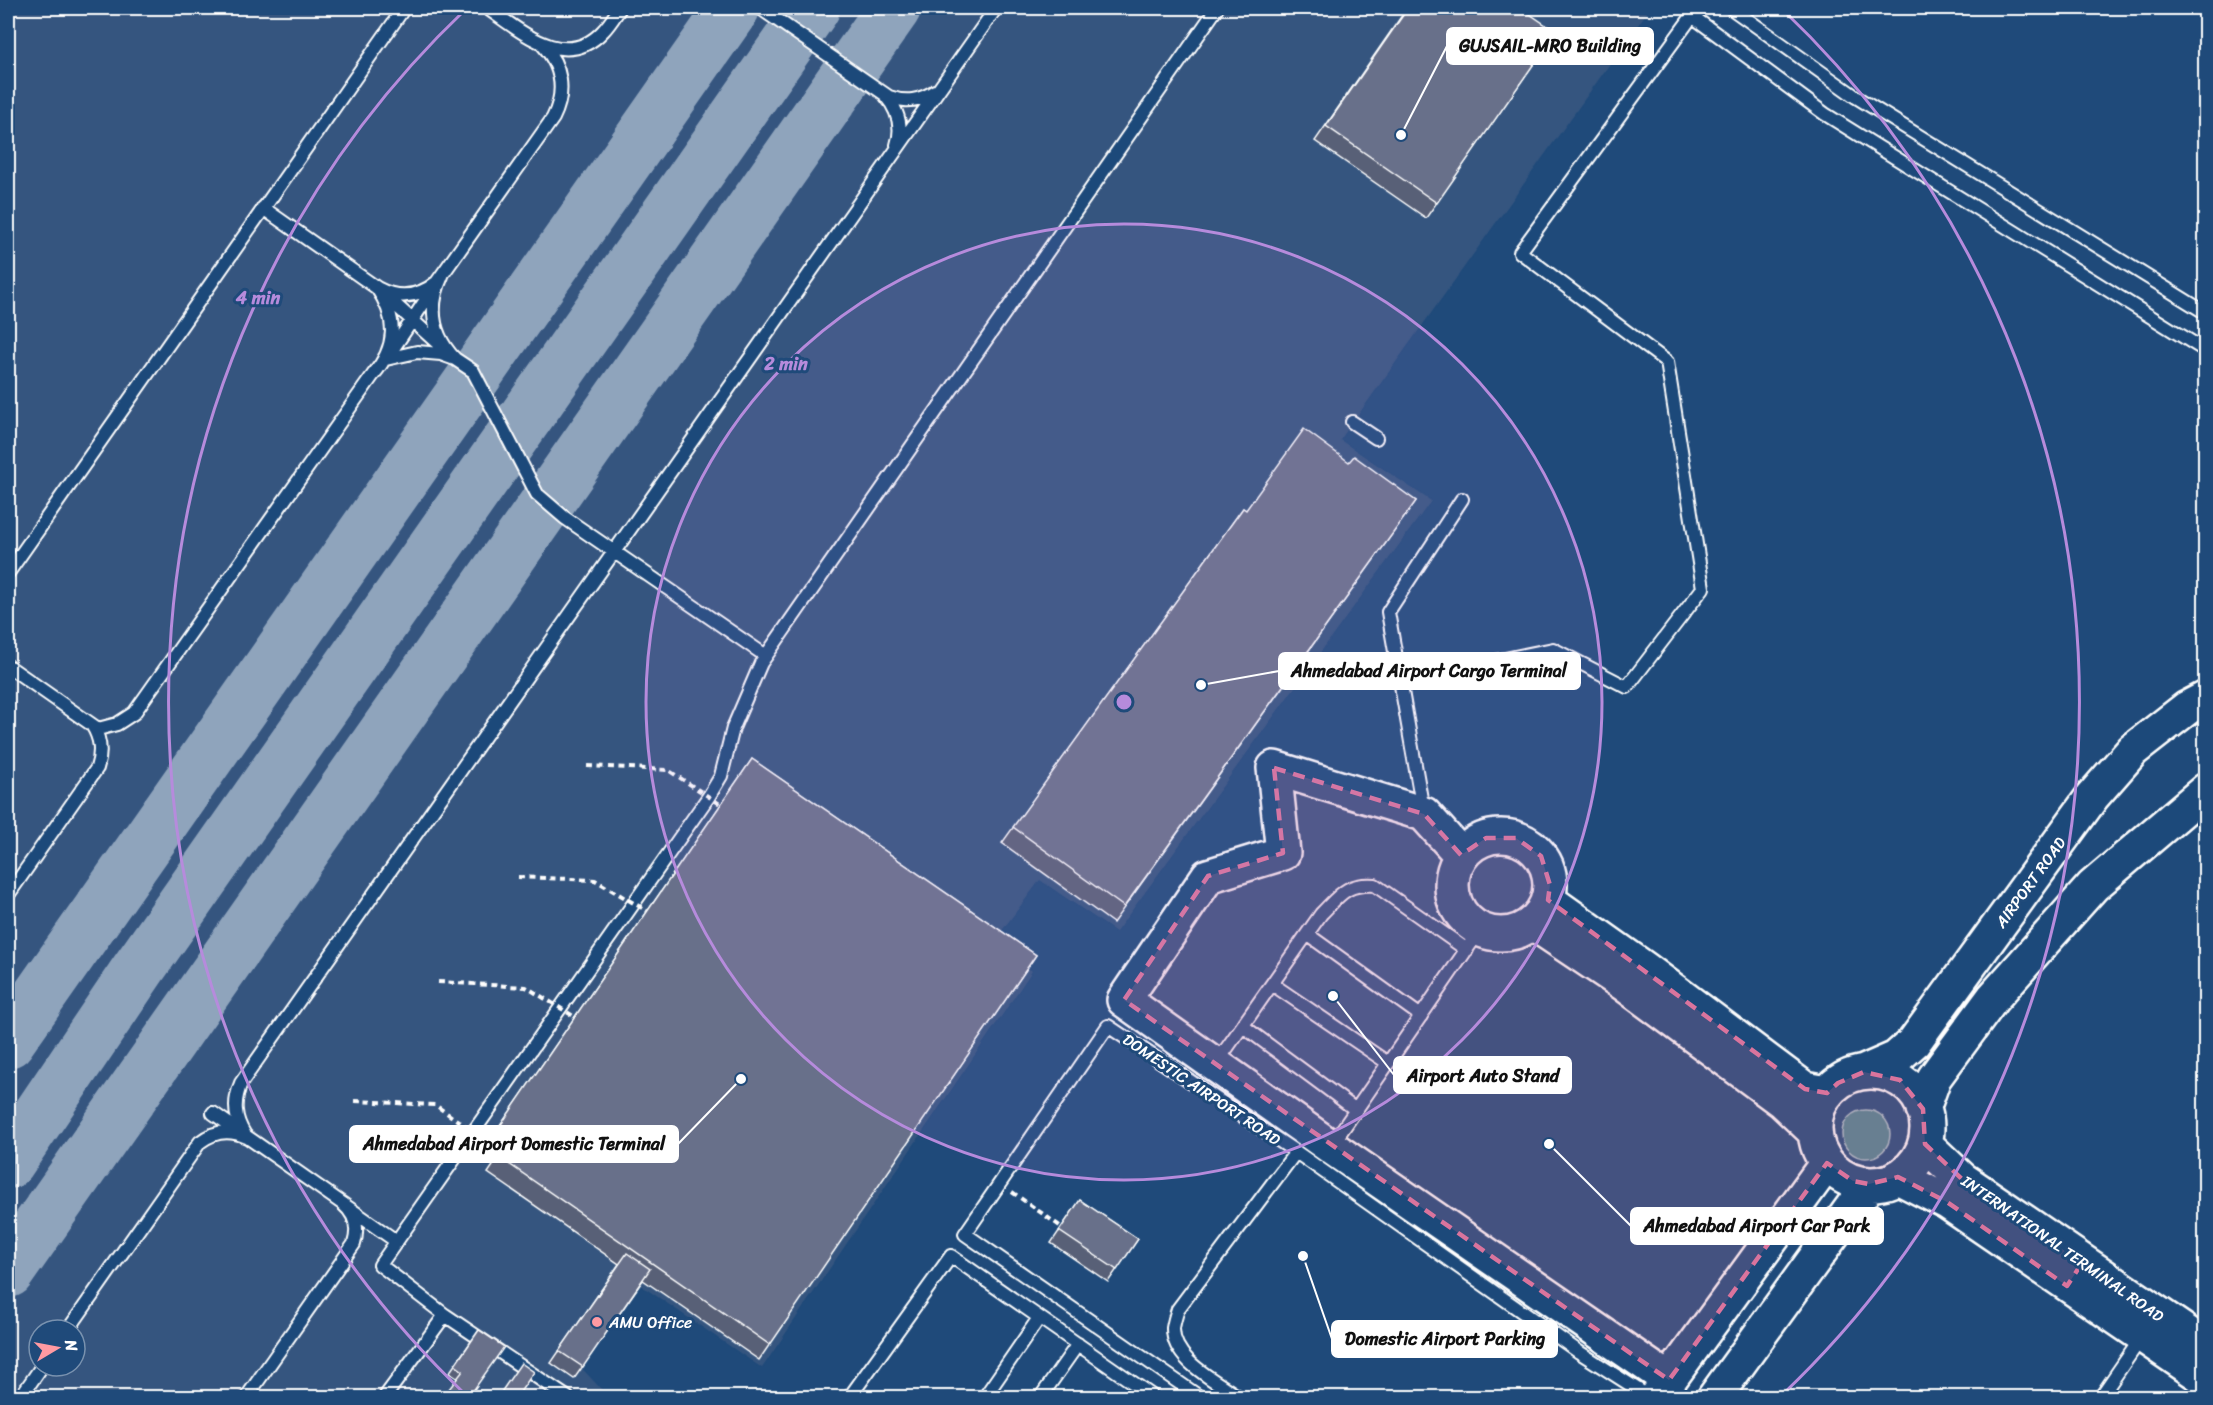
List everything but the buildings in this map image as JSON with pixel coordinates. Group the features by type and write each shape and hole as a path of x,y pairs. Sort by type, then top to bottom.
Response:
{"main road":[{"name":"AIRPORT ROAD","path":"1864,1072 1896,1058 1914,1042 2092,798 2133,750 2187,708 2205,698"},
{"path":"1461,855 1424,814 1274,768 1282,853 1208,876 1124,1000 1331,1147 1659,1392 1827,1163"},
{"path":"1923,1109 1934,1078 1992,998 2093,886 2205,790"},
{"path":"1501,836 1516,838 1530,845 1540,856 1547,870 1550,885 1540,911 1520,931 1504,935 1488,933 1474,940 1473,926 1462,915 1454,901 1451,885 1454,870 1461,855 1479,841 1501,836"},
{"path":"1540,911 1645,969 1805,1089 1827,1093"},
{"path":"1540,911 1624,984 1782,1101 1815,1132"},
{"path":"1714,1398 1883,1181 1914,1163 1925,1143 1927,1126 1923,1109 1914,1093 1900,1080 1883,1073 1864,1072 1850,1076 1827,1093 1816,1118 1815,1132 1819,1149 1827,1163 1838,1174 1853,1181 1883,1181 1947,1202 2075,1275 2150,1325 2205,1379"},
{"name":"INTERNATIONAL TERMINAL ROAD","path":"1925,1143 1962,1179 2075,1275"},
{"name":"INTERNATIONAL TERMINAL ROAD","path":"2150,1325 2205,1346"}],"lane":[{"path":"8,573 404,8"},
{"path":"8,666 98,729 117,724 140,706 372,375 386,359 557,110 561,90 559,70 555,60 542,44 487,8"},
{"path":"542,44 563,48 588,42 603,31 620,8"},
{"path":"760,8 896,100 912,101 927,97 939,88"},
{"path":"246,1136 236,1114 236,1098 241,1083 996,8"},
{"path":"568,1398 445,1315 380,1265 709,796 721,776 733,728 761,663 1216,8"},
{"path":"1731,8 1856,97 2205,313"},
{"path":"1400,681 1553,649 1627,687 1703,588 1667,362 1520,252 1695,11 1825,114 2205,351"},
{"path":"885,94 897,113 900,128 898,142 892,156"},
{"path":"263,208 377,288 455,359 473,371 537,494 565,518 766,656"},
{"path":"377,288 392,295 416,294 431,287 442,276"},
{"path":"442,276 434,297 434,320 440,341 455,359"},
{"path":"377,288 391,317 392,338 386,359"},
{"path":"386,359 417,352 441,354 455,359"},
{"path":"1352,422 1376,438"},
{"path":"1424,814 1388,612 1461,499"},
{"path":"8,896 97,768 101,749 92,725"},
{"path":"1215,1065 1321,914 1342,892 1358,884 1375,885 1474,940 1331,1147"},
{"path":"1307,934 1421,1016"},
{"path":"1272,984 1388,1063"},
{"name":"DOMESTIC AIRPORT ROAD","path":"1201,1398 965,1234 1108,1026 1296,1152 1579,1352 1659,1392"},
{"path":"1243,1026 1356,1110"},
{"path":"213,1113 396,1241"},
{"path":"76,1318 200,1142 212,1134 226,1132 246,1136"},
{"path":"1240,1398 1185,1357 1176,1344 1173,1328 1178,1309 1296,1152"},
{"path":"246,1398 354,1244 355,1222 351,1211 343,1203"},
{"path":"849,1398 951,1256 1155,1398"},
{"path":"384,1398 445,1315"},
{"path":"984,1398 1039,1318"},
{"path":"2100,1398 2150,1325"},
{"path":"1040,1398 1078,1344"},
{"path":"20,1398 34,1378"}],"path":[{"path":"586,766 668,770 720,804"},
{"path":"518,877 595,880 647,911"},
{"path":"438,982 526,987 575,1017"},
{"path":"355,1101 435,1105 489,1142"},
{"path":"1000,1183 1073,1235"}],"highlighted area":[{"path":"1274,768 1424,814 1461,855 1486,838 1516,838 1541,856 1550,885 1548,900 1805,1089 1827,1093 1838,1083 1864,1072 1900,1080 1923,1109 1925,1144 1962,1179 2082,1263 2067,1286 1947,1202 1898,1177 1869,1184 1853,1181 1827,1163 1669,1380 1124,1000 1208,876 1283,853"}],"shaded area":[{"path":"8,8 1650,8 1340,440 1431,501 1116,932 1040,880 1000,933 981,935 1032,971 762,1368 633,1280 576,1362 602,1390 597,1398 8,1397"}],"green space":[{"path":"1861,1110 1871,1110 1883,1117 1890,1129 1890,1139 1883,1151 1871,1158 1861,1158 1846,1147 1842,1139 1842,1129 1853,1114"}],"taxiway":[{"path":"8,1041 733,8"},
{"path":"8,1162 139,968 813,8"},
{"path":"8,1271 894,8"}],"place":[{"name":"GUJSAIL-MRO Building","path":"1401,135"},
{"name":"Ahmedabad Airport Cargo Terminal","path":"1201,685"},
{"name":"Airport Auto Stand","path":"1333,996"},
{"name":"Ahmedabad Airport Domestic Terminal","path":"741,1079"},
{"name":"Ahmedabad Airport Car Park","path":"1549,1144"},
{"name":"Domestic Airport Parking","path":"1303,1256"},
{"name":"AMU Office","path":"597,1322"}]}
